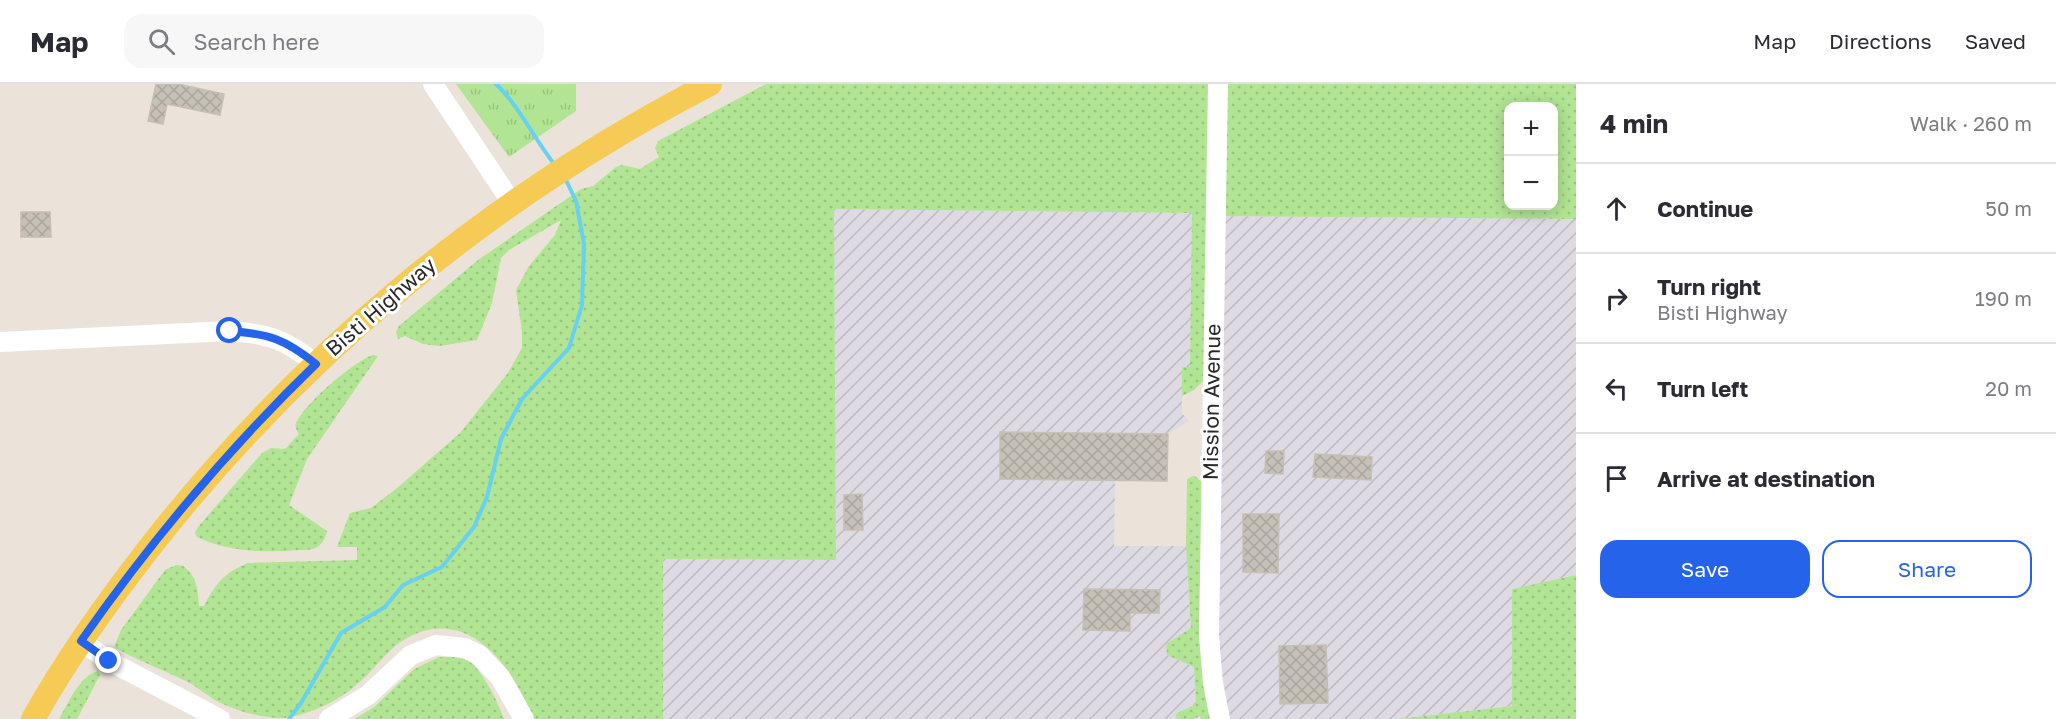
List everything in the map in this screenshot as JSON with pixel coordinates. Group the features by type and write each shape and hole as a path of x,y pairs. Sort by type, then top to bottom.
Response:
{"main road":[{"name":"Bisti Highway","path":"33,719 81,641 128,575 198,487 249,430 366,317 419,273 512,203 630,127 710,84"}],"street":[{"path":"433,84 512,203"},
{"name":"Mission Avenue","path":"1218,84 1209,636 1213,683 1221,719"},
{"path":"0,342 230,331 253,333 278,339 297,348 316,364"},
{"path":"81,641 109,661 220,719"},
{"path":"329,719 368,695 411,655 436,645 465,648 479,655 500,677 524,719"}],"shaded area":[{"path":"834,209 1193,213 1190,367 1182,368 1182,413 1189,421 1168,434 1167,481 1115,481 1114,546 1186,546 1191,629 1167,655 1194,667 1196,704 1175,714 1177,719 663,719 663,559 836,560"},
{"path":"1224,216 1576,219 1576,575 1512,590 1512,706 1398,719 1228,719 1218,665"}],"green space":[{"path":"456,84 576,84 576,111 509,157"},
{"path":"766,84 1211,84 1205,379 1194,390 1182,396 1182,367 1190,367 1192,213 834,209 836,560 663,559 663,719 533,719 525,699 501,662 469,635 450,629 429,630 407,638 390,651 347,693 317,709 284,718 248,713 231,707 215,700 188,682 114,647 121,630 165,570 176,565 183,566 191,574 197,589 199,606 204,606 222,580 248,563 357,560 357,547 337,547 350,513 371,508 460,433 508,373 522,348 516,290 529,266 555,235 561,220 509,250 501,258 492,303 477,340 439,346 423,344 405,336 398,339 396,332 399,326 478,260 581,189 593,186 616,167 622,165 640,169 659,157 655,148 658,141"},
{"path":"1227,84 1576,84 1576,219 1224,216"},
{"path":"373,355 378,356 307,459 289,505 327,531 321,544 310,550 260,551 221,546 197,537 195,533 198,527 262,453 271,448 285,449 299,434 296,423 320,393 355,365"},
{"path":"1193,476 1204,484 1213,719 1201,719 1200,716 1194,719 1177,719 1175,714 1196,704 1194,667 1167,655 1166,644 1191,628 1186,546 1187,479"},
{"path":"1576,575 1576,719 1398,719 1512,706 1512,589"},
{"path":"439,657 460,658 472,664 489,686 504,719 355,719 374,707 414,669"},
{"path":"98,671 100,675 77,719 59,719 80,684 85,678"}],"building":[{"path":"156,84 178,84 224,94 220,115 167,104 163,124 148,121"},
{"path":"21,212 50,212 51,237 21,237"},
{"path":"1000,432 1168,434 1167,481 1000,479"},
{"path":"1266,451 1284,451 1283,474 1265,473"},
{"path":"1315,454 1372,457 1371,480 1313,477"},
{"path":"862,494 863,530 844,530 844,495"},
{"path":"1243,514 1279,514 1278,573 1243,572"},
{"path":"1084,589 1160,590 1159,613 1130,613 1130,631 1083,630"},
{"path":"1326,645 1328,703 1280,704 1279,646"}],"waterway":[{"path":"496,84 505,93 555,165"},
{"path":"289,719 301,703 341,633 385,607 403,585 442,567 474,527 487,497 501,439 522,399 569,348 582,305 584,244 576,201 565,178"}],"route":[{"path":"109,661 81,641 128,575 184,504 243,437 316,364 297,348 278,339 253,333 230,331"}]}
